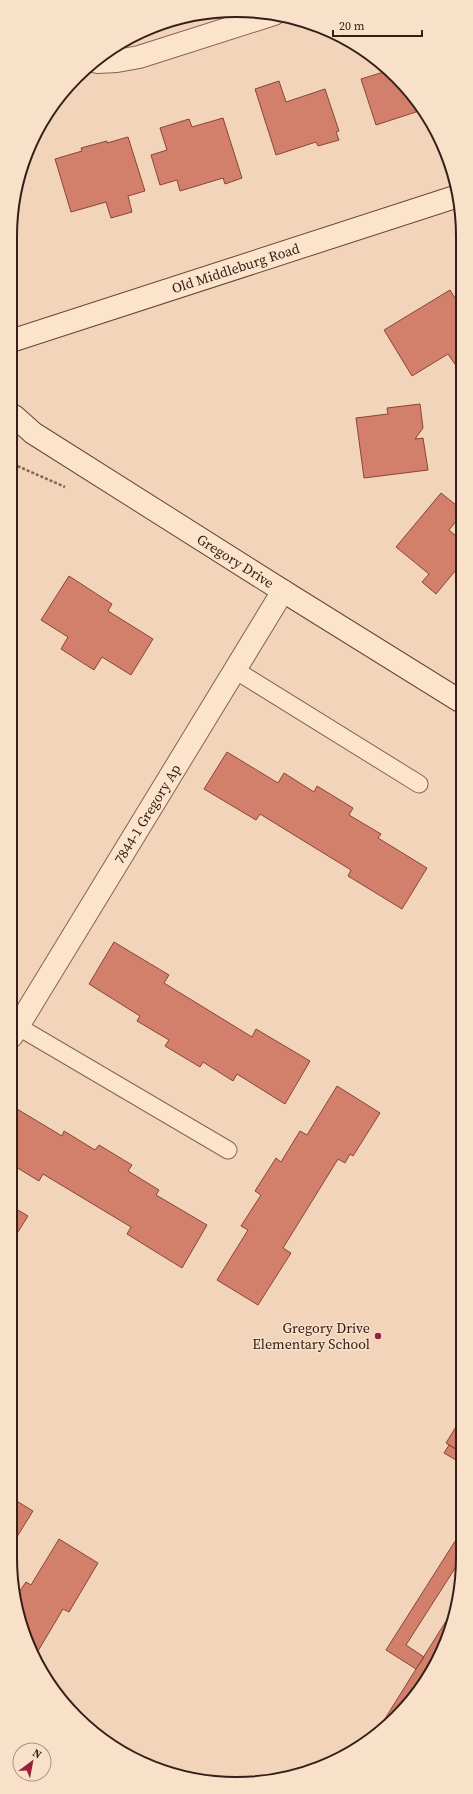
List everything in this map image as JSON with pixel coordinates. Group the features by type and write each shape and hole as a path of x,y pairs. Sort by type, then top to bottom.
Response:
{"street":[{"path":"103,62 139,57 260,18"},
{"name":"Old Middleburg Road","path":"17,339 453,198"},
{"name":"Gregory Drive","path":"17,419 34,433 283,592 316,610 456,698"},
{"name":"7844-1 Gregory Ap","path":"17,1028 136,829 283,592"}],"lane":[{"path":"235,670 419,784"},
{"path":"17,1032 228,1150"}],"building":[{"path":"383,72 402,92 417,112 376,125 361,79"},
{"path":"279,81 286,102 325,89 339,131 336,132 339,140 318,146 316,142 276,155 255,89"},
{"path":"223,118 242,178 225,184 223,178 180,191 177,180 160,185 151,155 167,150 160,128 189,119 192,127"},
{"path":"128,137 145,191 128,196 132,212 111,218 106,202 71,212 55,159 82,151 81,148"},
{"path":"450,290 456,300 456,366 448,354 412,376 384,330"},
{"path":"420,404 423,428 415,439 423,438 428,470 364,478 356,418 388,414 387,408"},
{"path":"441,493 456,505 456,521 449,530 456,536 456,570 436,594 422,582 429,574 396,547"},
{"path":"69,576 112,604 108,611 153,639 131,675 102,657 94,670 61,649 68,637 41,620"},
{"path":"227,752 278,783 284,773 314,792 317,786 353,808 349,815 381,834 378,838 427,868 402,909 348,876 351,870 260,814 256,820 204,789"},
{"path":"114,942 169,975 164,983 252,1037 256,1029 310,1061 285,1104 237,1074 233,1081 203,1062 200,1067 165,1046 169,1040 137,1021 140,1016 89,984"},
{"path":"337,1086 380,1113 353,1156 350,1154 345,1163 338,1159 283,1248 291,1253 258,1305 217,1280 248,1230 241,1226 261,1195 255,1191 276,1158 281,1162 300,1131 307,1135"},
{"path":"17,1109 62,1136 64,1131 95,1150 99,1145 132,1165 128,1171 159,1190 156,1195 207,1225 182,1268 127,1234 131,1227 43,1174 39,1181 17,1168"},
{"path":"17,1210 28,1216 17,1233"},
{"path":"456,1427 456,1449 446,1443"},
{"path":"449,1445 456,1449 456,1460 444,1453"},
{"path":"17,1501 33,1511 17,1537"},
{"path":"59,1539 98,1563 69,1612 63,1609 38,1651 24,1614 20,1591 26,1582 31,1585"},
{"path":"456,1540 456,1567 406,1645 424,1657 416,1669 386,1650"},
{"path":"447,1619 427,1667 411,1691 384,1720"}],"place":[{"name":"Gregory Drive Elementary School","path":"378,1336"}]}
